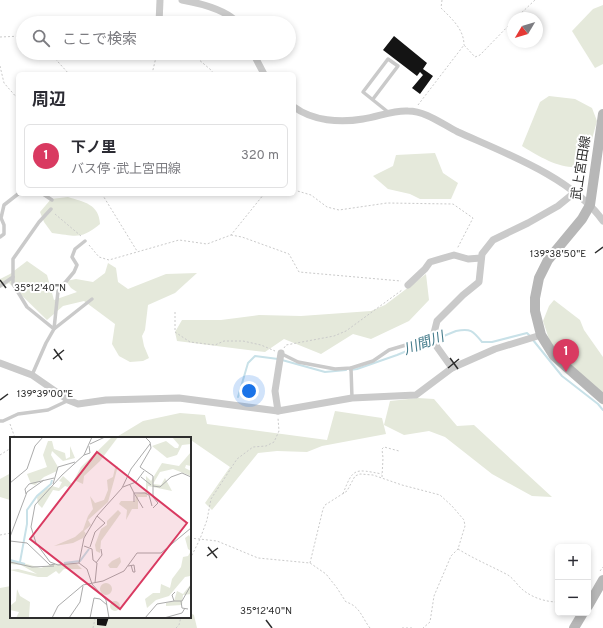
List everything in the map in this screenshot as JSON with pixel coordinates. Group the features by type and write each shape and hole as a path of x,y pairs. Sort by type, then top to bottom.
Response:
{"main road":[{"name":"武上宮田線","path":"603,114 590,205 582,219 548,260 539,278 535,298 535,311 541,335 554,356 603,399"},
{"path":"591,601 603,580"},
{"path":"574,628 581,616"}],"street":[{"path":"159,16 160,0"},
{"path":"182,0 220,11 229,16"},
{"path":"257,60 263,72"},
{"path":"296,108 303,113 322,119 363,119 389,113 408,111 421,113 456,131 535,167 590,205 603,221"},
{"path":"452,368 437,347 434,337 437,321 463,295 479,282 482,254 493,240 528,223 552,209 574,193"},
{"path":"408,285 425,269 430,262 454,255 468,259 481,258"},
{"path":"0,363 32,375 68,400 78,404 106,400 179,398 278,411 352,398 416,395 452,368 495,349 541,335"},
{"path":"278,411 275,391 281,353"}],"lane":[{"path":"373,99 398,66 388,59 363,92 389,113"},
{"path":"0,237 4,234 4,225 1,218 4,205 16,196"},
{"path":"46,196 52,200"},
{"path":"51,209 39,222 13,259 13,284 27,307 54,329"},
{"path":"54,329 58,291 74,272 77,265 72,257 75,249 85,241"},
{"path":"0,286 13,277"},
{"path":"32,375 54,329 92,299"},
{"path":"281,353 298,362 335,369 351,368 373,361 389,350 434,337"},
{"path":"351,368 352,398"},
{"path":"0,421 18,414 48,410 68,400"}],"path":[{"path":"413,112 464,45 464,38 455,22 441,8 442,0"},
{"path":"522,12 535,0"},
{"path":"464,45 475,57 480,55 507,27"},
{"path":"0,37 16,36"},
{"path":"56,60 67,72"},
{"path":"152,72 155,60"},
{"path":"199,60 212,72"},
{"path":"0,66 4,83 16,97"},
{"path":"296,191 311,195 327,206 339,210 387,203 453,204 472,218 454,255"},
{"path":"103,196 137,252"},
{"path":"51,209 78,233 99,257 109,260 179,240 207,244 231,235 262,196"},
{"path":"175,312 175,332 190,342 215,345 224,341 243,341 261,345 281,353 286,345 334,336 346,331 408,285 401,281 298,272 289,254 242,237 231,235"},
{"path":"191,557 207,520 211,499 237,460 254,446 266,446 274,442 279,431 278,411"},
{"path":"8,418 15,437"},
{"path":"382,478 382,449 384,448 399,451"},
{"path":"0,455 10,449"},
{"path":"342,495 349,477 352,474 364,471 382,474"},
{"path":"310,563 325,505 347,491 355,476 360,474 373,475 402,485 440,495 461,514 465,526 458,549 451,556 434,596 430,622 424,628"},
{"path":"0,535 10,533"},
{"path":"191,538 217,541 258,558 310,563 326,574 346,602 352,604 363,615 370,628"},
{"path":"458,549 509,576 523,590 532,596 543,600 555,602"},
{"path":"93,628 94,618"},
{"path":"176,628 179,625 181,618"},
{"path":"402,628 412,628"}],"shaded area":[{"path":"603,5 603,64 595,68 572,31 593,9"},
{"path":"549,96 575,99 592,108 597,121 586,161 579,166 572,167 557,164 522,146 540,102"},
{"path":"435,153 443,173 458,183 451,199 420,199 410,194 388,189 373,176 393,166 396,155"},
{"path":"68,197 85,202 94,208 99,217 100,224 88,233 78,236 52,233 44,222 40,212 51,199"},
{"path":"27,261 47,275 54,300 77,292 71,288 66,281 76,279 93,282 105,273 108,263 116,268 118,282 128,289 166,274 197,273 175,293 148,305 145,330 142,336 149,358 143,361 130,362 119,356 112,344 115,324 84,301 63,306 47,320 9,283 0,288 0,279 10,274"},
{"path":"426,274 429,300 409,321 371,339 353,334 321,354 284,339 265,352 177,341 175,332 182,320 221,320 259,315 301,316 371,311 385,305"},
{"path":"554,300 580,320 584,330 603,357 603,405 551,345 543,321 549,306"},
{"path":"418,398 434,399 457,426 474,425 552,497 532,496 492,474 445,437 429,431 404,435 384,425 390,401"},
{"path":"335,411 382,418 386,434 322,446 307,452 277,451 258,453 212,510 205,503 230,467 191,440 191,437 117,437 143,421 180,413 205,415 207,424 327,440"},
{"path":"10,474 10,500 0,497 0,479"},
{"path":"10,586 10,618 191,618 191,614 194,615 197,628 0,628 0,588"}],"building":[{"path":"394,36 427,63 423,69 433,76 420,94 412,88 423,75 420,72 417,76 383,50"},
{"path":"97,618 109,618 106,626 97,625"}],"waterway":[{"name":"川間川","path":"350,370 397,355 456,331 471,331 482,342 492,342 527,333 530,336"},
{"name":"川間川","path":"533,340 562,376 598,404 603,410"},
{"name":"川間川","path":"238,397 248,363 255,356 278,359"},
{"name":"川間川","path":"282,360 325,372 346,370"}],"place":[{"name":"下ノ里","path":"566,372"}]}
